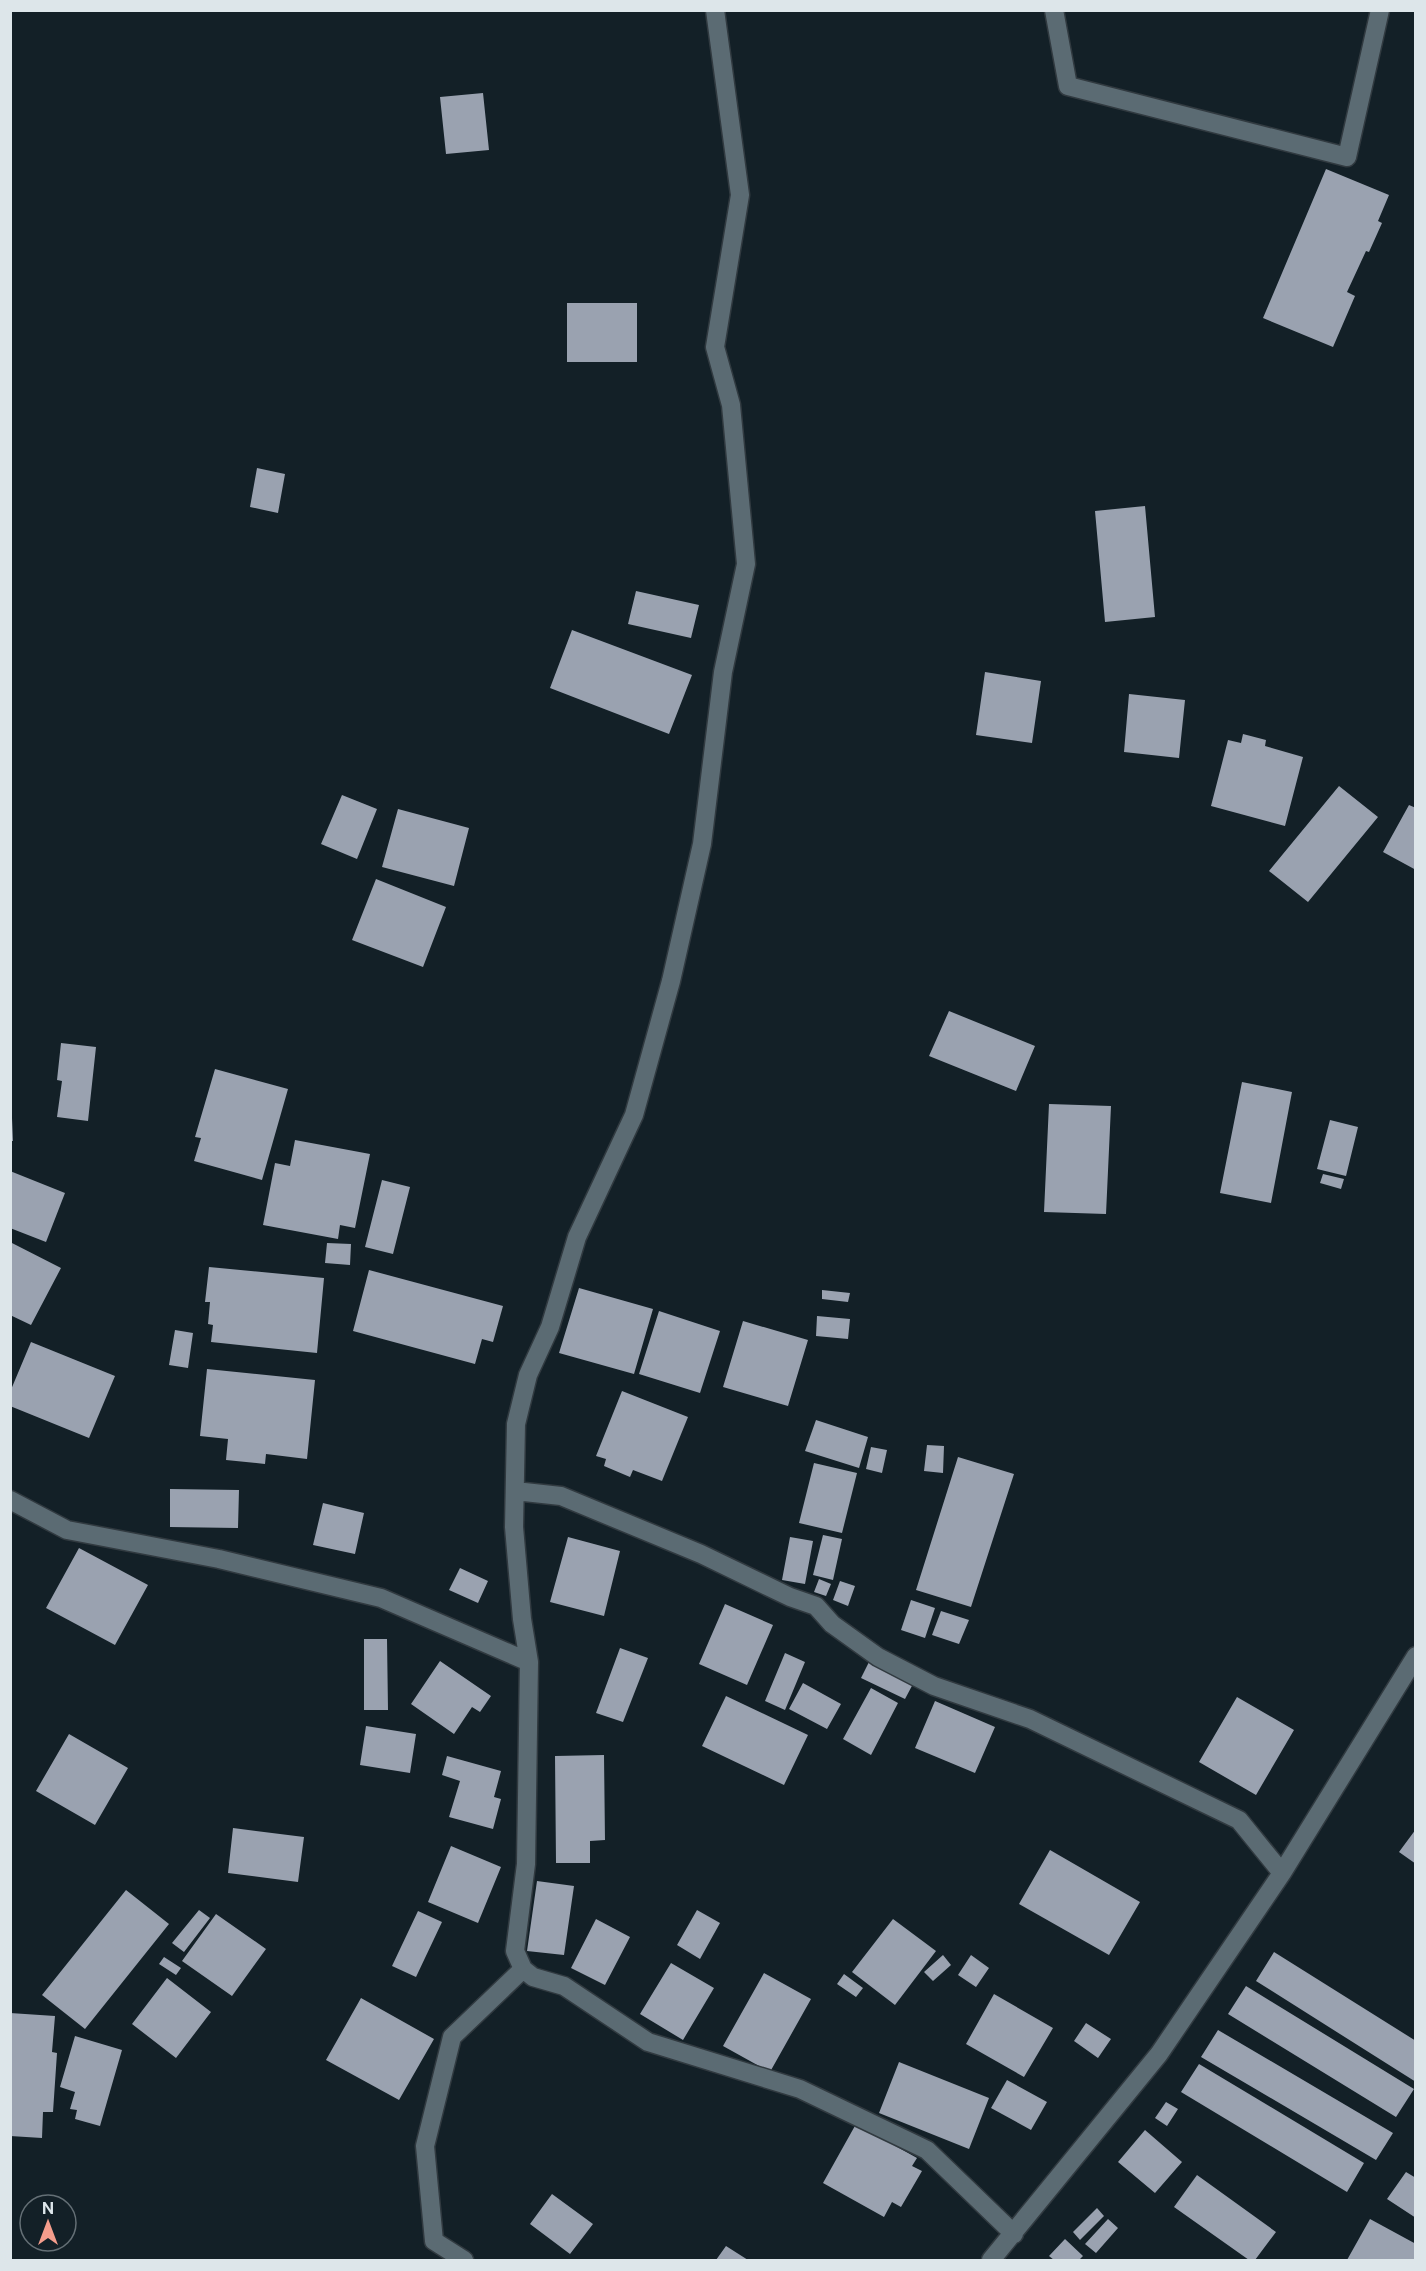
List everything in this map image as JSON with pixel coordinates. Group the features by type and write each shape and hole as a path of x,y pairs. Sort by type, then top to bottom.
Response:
{"street":[{"path":"715,10 740,195 715,347 731,405 746,564 723,672 702,844 671,981 634,1115 577,1237 550,1327 528,1375 516,1424 515,1539 522,1619 529,1662 526,1864 515,1951 523,1969 534,1977 564,1986 648,2042 800,2089 927,2150 1014,2234"},
{"path":"1054,10 1068,86 1347,157 1380,10"},
{"path":"515,1491 561,1496 701,1554 790,1597 816,1606 832,1624 878,1657 925,1681 1030,1719 1239,1820 1282,1873"},
{"path":"10,1500 67,1530 219,1559 381,1598 529,1662"},
{"path":"991,2260 1159,2054 1282,1873 1416,1656"},
{"path":"464,2260 434,2241 425,2146 452,2037 523,1969"}],"building":[{"path":"483,93 489,150 446,154 440,97"},
{"path":"1326,169 1389,195 1378,221 1382,223 1347,292 1355,296 1333,347 1263,318"},
{"path":"567,303 637,303 637,362 567,362"},
{"path":"257,468 285,474 278,513 250,507"},
{"path":"1145,506 1155,617 1105,622 1095,511"},
{"path":"636,591 699,605 691,638 628,624"},
{"path":"572,630 692,675 669,734 550,688"},
{"path":"985,672 1041,681 1032,743 976,735"},
{"path":"1129,694 1185,700 1179,758 1124,752"},
{"path":"1243,734 1266,740 1265,746 1303,757 1285,826 1211,806 1228,740 1241,743"},
{"path":"1339,786 1378,817 1308,902 1269,871"},
{"path":"342,795 377,809 357,859 321,844"},
{"path":"1409,805 1416,808 1416,870 1383,852"},
{"path":"398,809 469,828 454,886 382,867"},
{"path":"376,879 446,907 423,967 352,940"},
{"path":"949,1011 1035,1046 1016,1091 929,1056"},
{"path":"61,1043 96,1047 88,1121 57,1117 62,1081 57,1080"},
{"path":"215,1069 288,1089 262,1180 194,1161 201,1138 195,1137"},
{"path":"1242,1082 1292,1092 1271,1203 1220,1193"},
{"path":"1049,1104 1111,1106 1106,1214 1044,1212"},
{"path":"10,1118 12,1118 13,1141 10,1141"},
{"path":"1330,1120 1358,1127 1346,1176 1317,1169"},
{"path":"295,1140 370,1154 355,1228 340,1225 338,1239 263,1225 275,1163 290,1166"},
{"path":"10,1171 65,1193 46,1242 10,1228"},
{"path":"1323,1174 1344,1179 1341,1189 1320,1183"},
{"path":"382,1180 410,1187 393,1254 365,1247"},
{"path":"10,1242 61,1268 31,1325 10,1315"},
{"path":"327,1243 351,1244 350,1265 325,1263"},
{"path":"209,1267 324,1278 317,1353 211,1342 213,1325 208,1324 210,1302 205,1302"},
{"path":"369,1270 503,1306 493,1342 482,1339 475,1364 353,1331"},
{"path":"579,1288 653,1309 634,1374 559,1353"},
{"path":"822,1290 850,1293 848,1302 822,1299"},
{"path":"659,1311 720,1331 700,1393 639,1374"},
{"path":"817,1316 850,1319 848,1339 816,1336"},
{"path":"743,1321 808,1340 788,1406 723,1387"},
{"path":"175,1330 193,1333 188,1368 169,1365"},
{"path":"31,1342 115,1376 89,1438 10,1406 10,1392"},
{"path":"207,1369 315,1380 307,1459 266,1454 265,1464 226,1460 228,1439 200,1436"},
{"path":"622,1391 688,1417 662,1481 633,1470 630,1477 604,1466 606,1459 596,1456"},
{"path":"816,1420 868,1437 859,1468 805,1451"},
{"path":"927,1445 944,1446 943,1473 924,1471"},
{"path":"871,1447 887,1450 882,1473 866,1469"},
{"path":"958,1457 1014,1474 971,1607 916,1590"},
{"path":"814,1463 857,1473 842,1533 799,1523"},
{"path":"170,1489 239,1490 238,1528 170,1527"},
{"path":"323,1503 364,1513 355,1554 313,1545"},
{"path":"823,1535 842,1539 833,1580 813,1575"},
{"path":"568,1537 620,1551 604,1616 550,1602"},
{"path":"790,1537 813,1541 805,1584 782,1580"},
{"path":"79,1548 148,1585 115,1645 46,1608"},
{"path":"460,1568 488,1581 478,1603 449,1590"},
{"path":"819,1579 831,1584 826,1596 814,1592"},
{"path":"840,1581 855,1586 848,1606 833,1600"},
{"path":"911,1600 935,1608 925,1638 901,1630"},
{"path":"725,1604 773,1625 747,1685 699,1664"},
{"path":"941,1611 969,1620 959,1644 932,1635"},
{"path":"364,1639 387,1639 388,1710 364,1710"},
{"path":"620,1648 648,1658 623,1722 596,1713"},
{"path":"785,1653 805,1662 785,1710 765,1701"},
{"path":"870,1660 914,1682 905,1699 861,1678"},
{"path":"440,1661 491,1696 480,1712 472,1707 454,1734 411,1704"},
{"path":"803,1683 841,1704 827,1729 789,1709"},
{"path":"871,1688 898,1703 871,1755 843,1739"},
{"path":"726,1696 808,1735 784,1785 702,1746"},
{"path":"1237,1697 1294,1730 1256,1795 1199,1762"},
{"path":"935,1701 995,1727 975,1773 915,1748"},
{"path":"366,1726 416,1734 410,1773 360,1765"},
{"path":"69,1734 128,1768 95,1825 36,1791"},
{"path":"604,1755 605,1840 590,1841 590,1863 556,1863 555,1756"},
{"path":"447,1756 501,1771 494,1797 501,1799 493,1829 449,1817 460,1781 442,1775"},
{"path":"233,1828 304,1837 298,1882 228,1873"},
{"path":"1416,1829 1416,1864 1399,1852"},
{"path":"451,1846 501,1867 478,1923 428,1902"},
{"path":"1050,1850 1140,1902 1109,1955 1019,1904"},
{"path":"537,1881 574,1886 564,1955 527,1951"},
{"path":"126,1890 169,1924 85,2029 42,1995"},
{"path":"199,1910 210,1918 184,1952 172,1943"},
{"path":"697,1910 720,1923 700,1959 677,1945"},
{"path":"418,1911 442,1922 416,1977 392,1966"},
{"path":"216,1914 266,1949 232,1996 182,1961"},
{"path":"596,1919 630,1937 605,1985 571,1968"},
{"path":"893,1919 936,1951 895,2005 852,1972"},
{"path":"1274,1952 1416,2041 1416,2082 1256,1981"},
{"path":"943,1955 951,1965 933,1981 924,1972"},
{"path":"971,1955 989,1968 976,1987 958,1975"},
{"path":"164,1957 181,1968 176,1975 159,1964"},
{"path":"671,1963 714,1988 683,2040 640,2014"},
{"path":"764,1973 811,1999 770,2072 723,2046"},
{"path":"844,1974 863,1988 856,1997 837,1984"},
{"path":"167,1978 211,2012 176,2058 132,2024"},
{"path":"1246,1986 1414,2089 1396,2117 1228,2014"},
{"path":"994,1994 1053,2028 1024,2077 966,2044"},
{"path":"361,1998 434,2039 399,2100 326,2060"},
{"path":"10,2013 55,2016 52,2052 57,2053 53,2112 43,2112 42,2138 10,2136"},
{"path":"1086,2023 1111,2039 1098,2058 1074,2041"},
{"path":"1218,2030 1393,2133 1376,2160 1201,2057"},
{"path":"75,2036 122,2050 100,2126 75,2119 77,2110 70,2109 75,2092 60,2087"},
{"path":"899,2062 989,2098 969,2149 879,2113"},
{"path":"1199,2064 1364,2163 1347,2192 1181,2092"},
{"path":"1007,2080 1047,2102 1031,2130 991,2108"},
{"path":"1166,2102 1178,2109 1167,2126 1155,2118"},
{"path":"856,2124 917,2158 912,2166 922,2171 901,2207 892,2202 884,2217 823,2183"},
{"path":"1145,2130 1182,2162 1155,2193 1118,2162"},
{"path":"1406,2172 1416,2178 1416,2218 1387,2199"},
{"path":"1197,2175 1276,2232 1255,2260 1249,2260 1174,2207"},
{"path":"552,2194 593,2224 570,2254 530,2224"},
{"path":"1097,2208 1104,2216 1080,2240 1073,2232"},
{"path":"1108,2219 1118,2228 1096,2253 1085,2244"},
{"path":"1370,2219 1416,2244 1416,2260 1347,2260"},
{"path":"1065,2239 1083,2256 1079,2260 1054,2260 1049,2256"},
{"path":"726,2246 748,2260 716,2260"}]}
